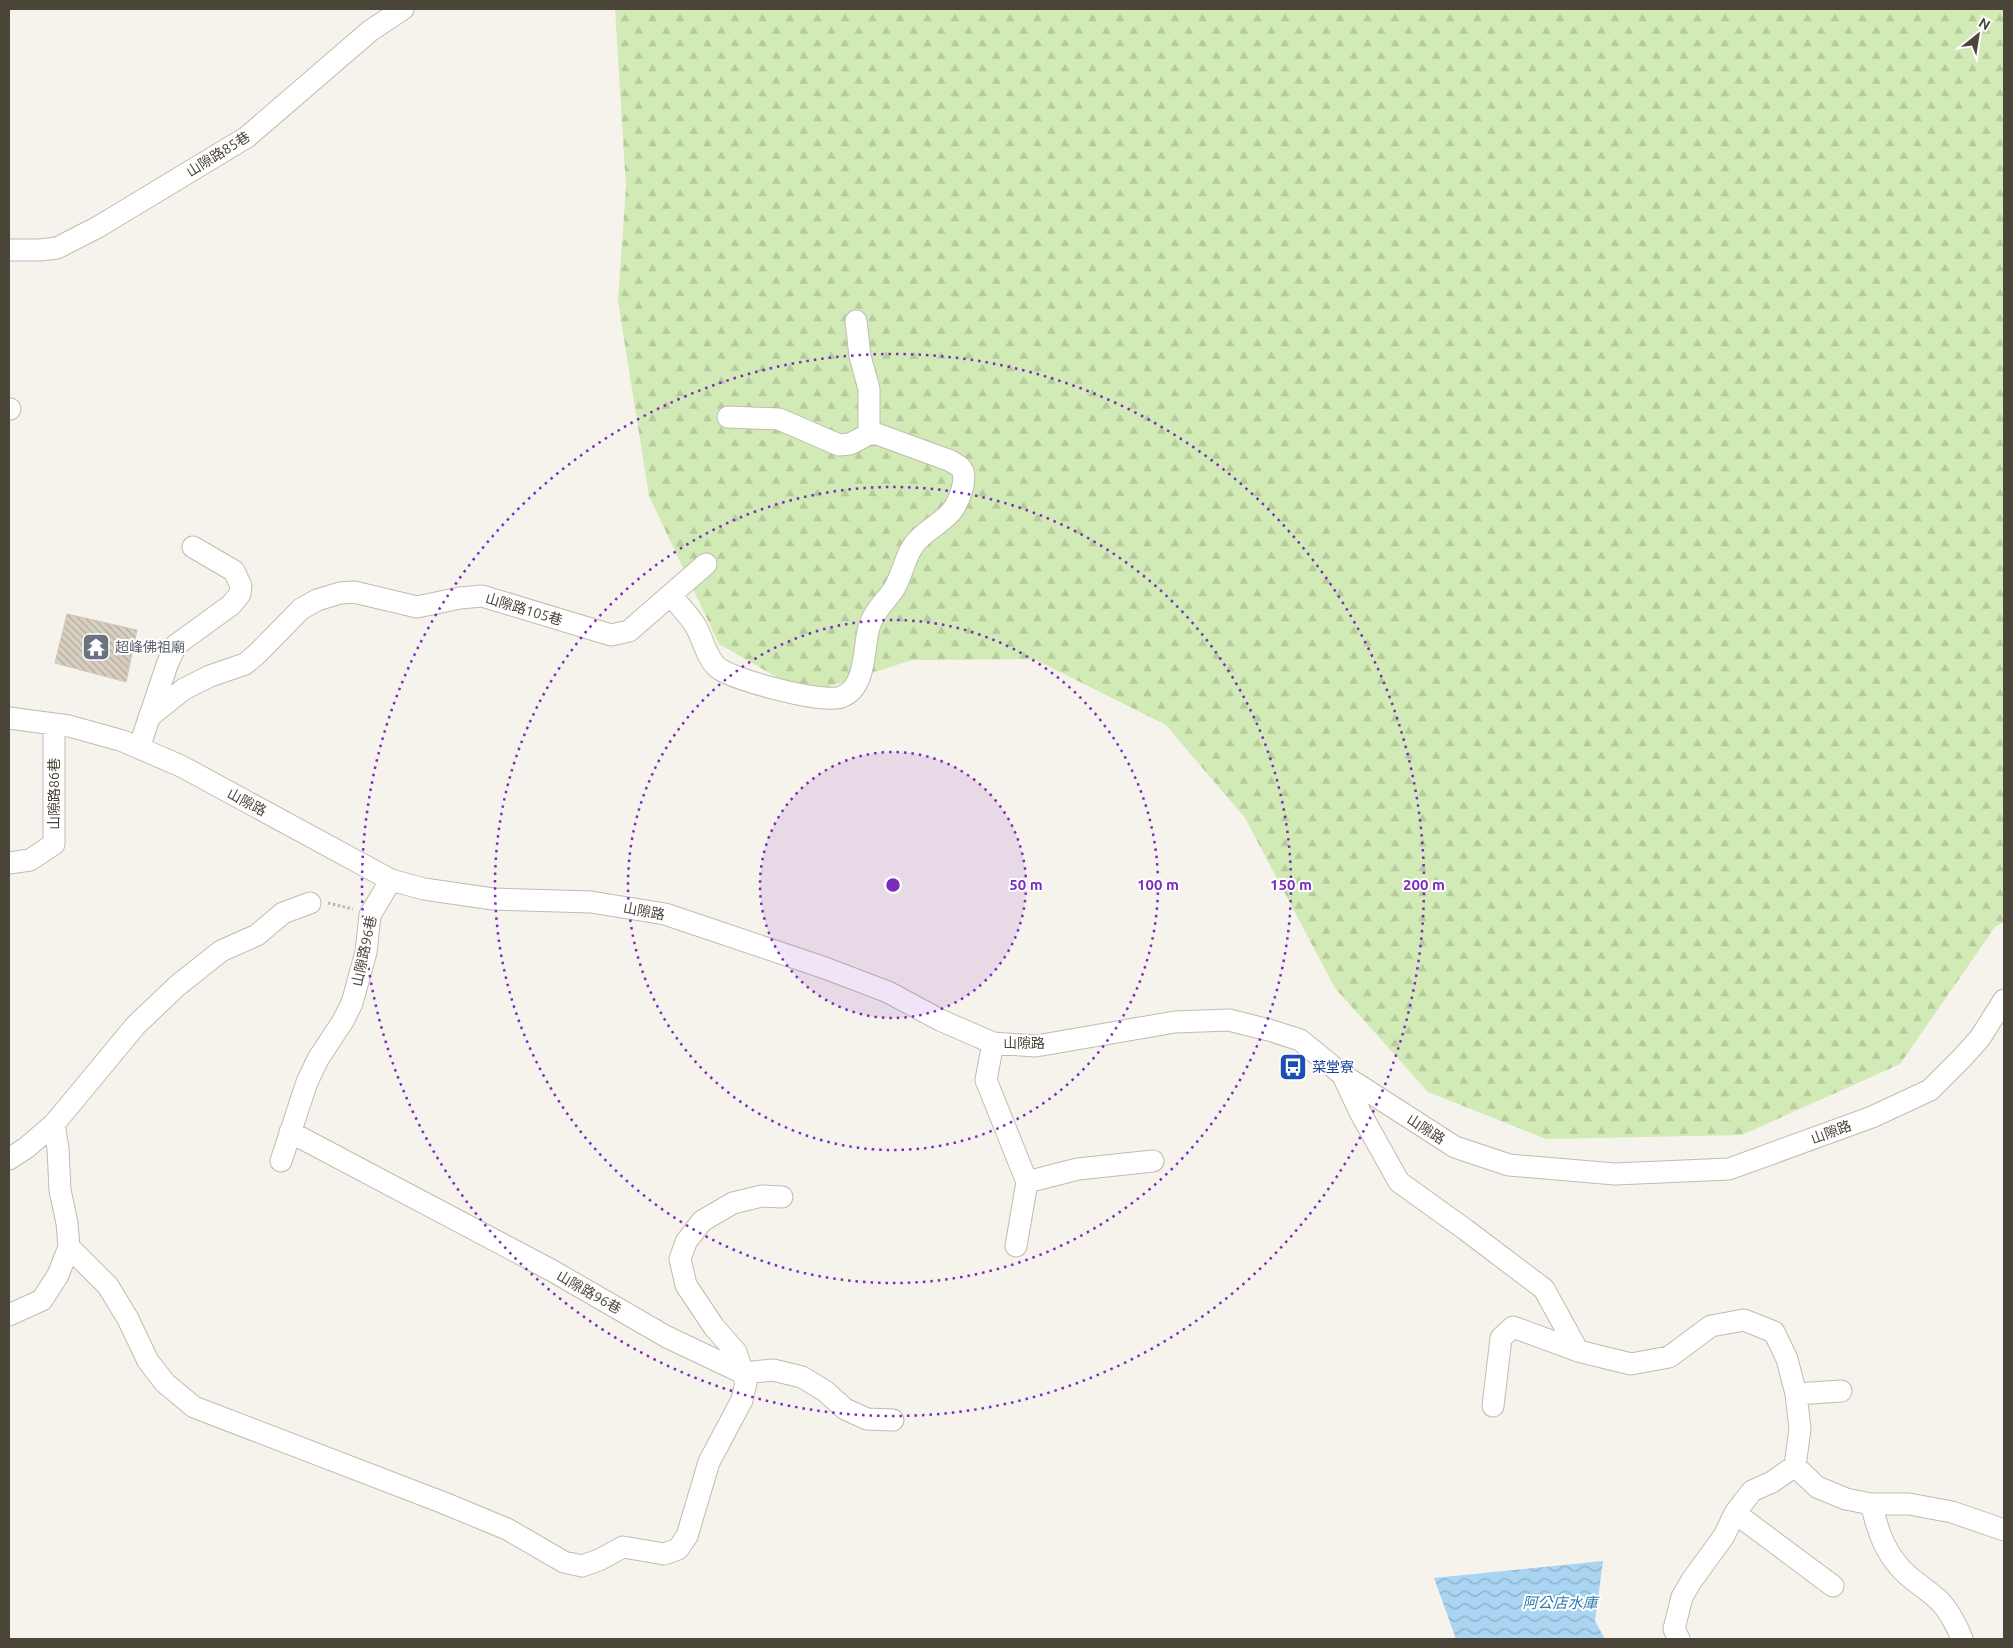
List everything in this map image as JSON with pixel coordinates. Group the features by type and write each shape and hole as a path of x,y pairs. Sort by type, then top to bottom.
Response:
{"street":[{"name":"山隙路85巷","path":"9,250 57,248 98,228 239,142 370,31 403,9"},
{"path":"856,321 860,356 869,389 869,434"},
{"path":"671,596 695,624 712,661 718,668 736,677 770,688 830,699 842,697 854,687 863,668 869,626 875,613 894,589 911,549 920,538 950,513 963,490 964,474 960,467 951,461 877,434 869,434 850,444 839,445 779,419 728,417"},
{"path":"139,748 167,665 176,645 231,605 240,594 241,586 234,571 193,547"},
{"name":"山隙路105巷","path":"149,717 184,689 210,676 244,664 258,653 301,608 317,600 340,593 354,592 417,608 482,596 611,635 629,631 706,564"},
{"name":"山隙路","path":"9,718 69,726 139,748 181,766 392,880 424,889 493,899 591,902 665,914 825,968 888,992 940,1020 993,1043 1036,1046 1175,1022 1229,1020 1269,1030 1300,1040 1343,1076 1455,1147 1509,1165 1615,1174 1729,1169 1872,1117 1930,1090 1980,1038 2004,1000"},
{"name":"山隙路86巷","path":"9,863 30,860 54,844 54,724"},
{"name":"山隙路96巷","path":"281,1162 307,1082 318,1059 352,1004 366,952 370,915 392,880"},
{"path":"9,1159 26,1148 54,1124 136,1025 177,986 221,951 257,935 283,914 310,904"},
{"path":"993,1043 986,1080 1027,1182 1016,1246"},
{"path":"1343,1076 1361,1114 1399,1182 1544,1289 1578,1351"},
{"path":"9,1315 42,1300 58,1275 69,1247 67,1223 60,1190 58,1149 54,1124"},
{"name":"山隙路96巷","path":"290,1132 551,1270 667,1337 743,1373"},
{"path":"1027,1182 1078,1169 1153,1161"},
{"path":"69,1247 108,1286 128,1319 148,1361 165,1383 194,1406 444,1503 507,1529 564,1562 582,1566 599,1560 623,1547 664,1554 678,1549 687,1536 709,1462 742,1400 746,1383 736,1352 714,1327 686,1285 680,1259 686,1242 702,1221 733,1203 762,1196 782,1197"},
{"path":"1493,1406 1501,1338 1513,1327 1578,1351 1631,1364 1669,1357 1711,1326 1744,1320 1774,1332 1787,1359 1796,1394 1800,1429 1795,1466 1772,1482 1752,1491 1735,1513 1724,1536 1682,1597 1674,1629 1679,1639"},
{"path":"743,1373 773,1370 802,1377 825,1391 844,1409 867,1419 893,1420"},
{"path":"1796,1394 1842,1392"},
{"path":"1795,1466 1817,1487 1846,1499 1871,1504 1909,1504 1952,1512 2004,1530"},
{"path":"1871,1504 1882,1541 1896,1564 1913,1582 1936,1597 1944,1606 1962,1639"},
{"path":"1735,1513 1833,1586"}],"path":[{"path":"310,904 330,902 370,915"}],"green space":[{"path":"615,9 2004,9 2004,922 1995,927 1900,1064 1742,1135 1546,1139 1428,1092 1335,988 1245,818 1166,725 1034,659 912,660 806,694 719,644 649,496 618,301 626,187"}],"water":[{"name":"阿公店水庫","path":"1603,1561 1595,1621 1605,1639 1456,1639 1434,1578"}],"building":[{"name":"超峰佛祖廟","path":"67,614 137,630 126,682 55,663"}],"place":[{"name":"超峰佛祖廟","path":"96,647"},
{"name":"菜堂寮","path":"1293,1067"}]}
